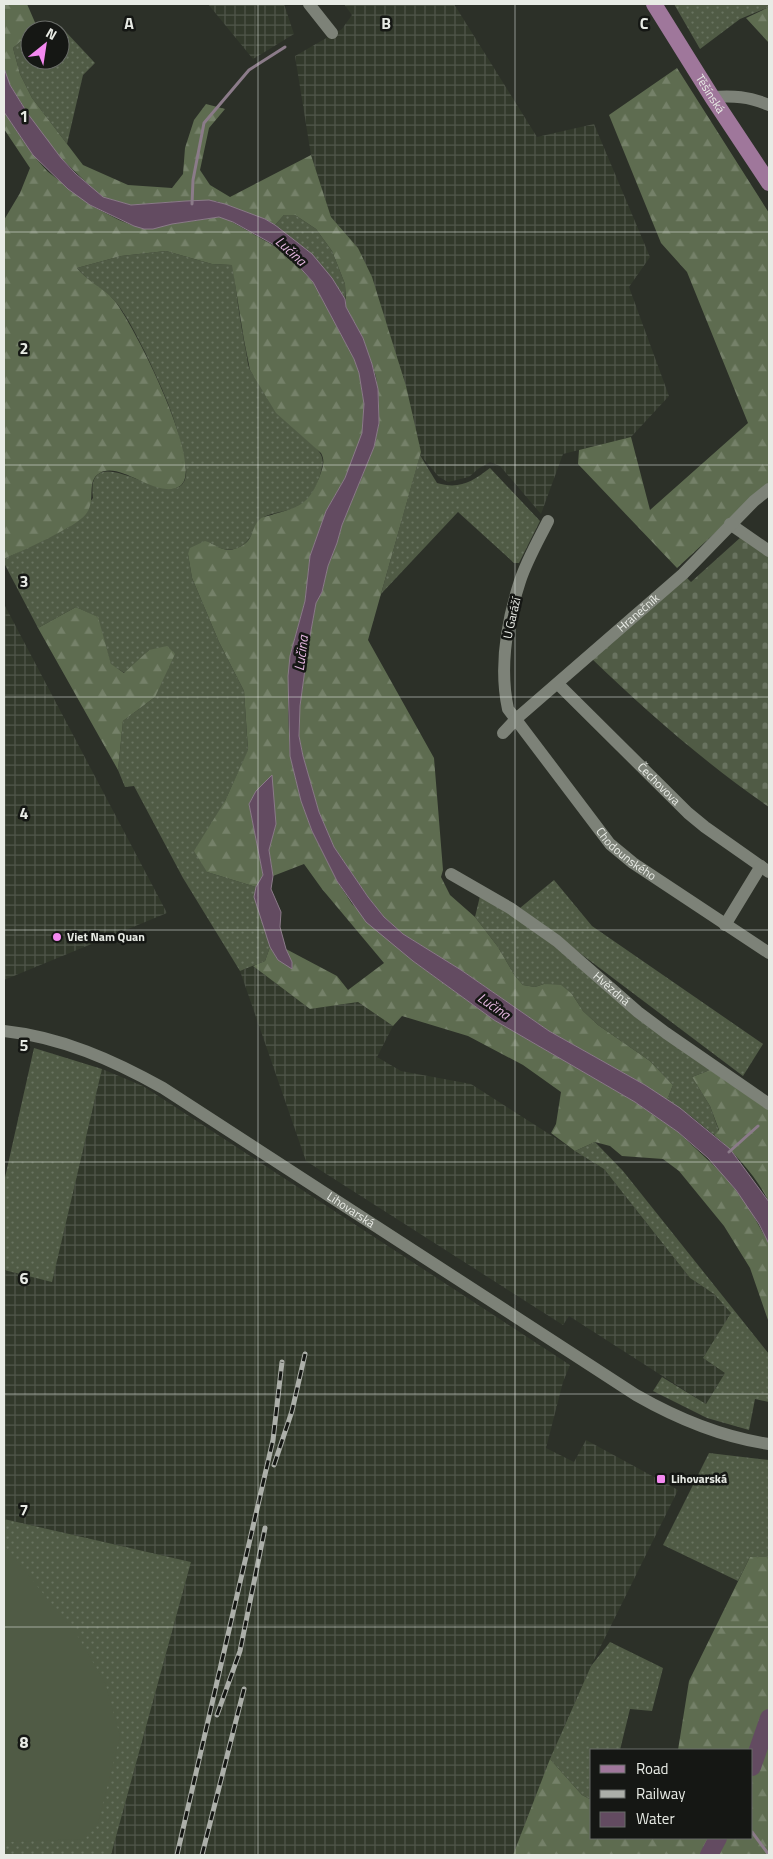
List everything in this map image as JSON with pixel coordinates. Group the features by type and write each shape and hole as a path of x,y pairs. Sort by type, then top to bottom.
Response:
{"main road":[{"name":"Těšínská","path":"654,4 769,183"}],"street":[{"path":"309,4 332,33"},
{"path":"659,4 664,20"},
{"path":"712,97 735,96 754,98 769,105"},
{"name":"Hranečník","path":"503,733 516,719 682,574 730,524 769,488"},
{"name":"U Garáží","path":"516,719 508,709 506,698 506,644 520,580 548,521"},
{"path":"730,524 769,551"},
{"name":"Čechovova","path":"558,684 688,813 765,869"},
{"name":"Chodounského","path":"516,719 610,844 633,862 769,953"},
{"path":"725,924 765,869"},
{"name":"Hvězdná","path":"451,874 510,908 557,941 638,1012 769,1104"},
{"name":"Lihovarská","path":"4,1031 50,1040 82,1049 132,1071 162,1088 636,1394 667,1412 707,1429 736,1438 769,1444"}],"shaded area":[{"path":"208,4 284,4 294,34 253,59"},
{"path":"344,4 454,4 537,137 594,124 650,257 629,287 669,396 631,437 563,454 541,514 500,466 490,462 469,477 448,482 439,477 420,455 421,452 358,248 331,217 311,155 295,56 342,29 352,15"},
{"path":"4,604 167,913 4,980"},
{"path":"253,966 310,1009 358,1002 393,1026 377,1057 401,1071 471,1084 604,1169 690,1278 714,1294 732,1313 703,1358 725,1373 706,1404 569,1316 563,1325 306,1161 240,971"},
{"path":"102,1069 143,1086 570,1365 563,1382 546,1448 574,1462 586,1440 678,1490 591,1666 560,1736 513,1855 111,1855 191,1562 4,1519 4,1270 52,1281"}],"green space":[{"path":"4,4 27,4 34,20 20,20 20,42 13,48 20,74 32,98 83,165 128,185 172,188 183,174 185,148 194,120 206,104 225,109 209,128 200,170 210,185 230,197 311,155 331,217 358,248 372,277 406,386 421,452 368,640 434,758 443,870 441,877 450,895 475,917 523,985 535,987 544,984 561,985 572,994 583,1011 598,1025 650,1061 673,1085 667,1100 645,1085 549,1031 461,970 403,934 384,917 368,897 334,847 319,812 299,736 300,706 308,647 316,603 322,592 328,566 342,525 374,447 379,423 376,377 363,338 346,307 345,284 332,251 316,229 295,215 284,215 275,225 265,219 216,201 131,205 103,197 61,158 34,123 10,85 4,68"},
{"path":"674,4 769,4 769,7 740,19 700,49"},
{"path":"769,7 769,43 746,18"},
{"path":"70,36 95,63 83,75 67,144 32,98 20,74 13,48 20,42 20,70 70,70"},
{"path":"677,68 769,213 769,483 677,568 578,464 579,450 631,437 650,510 748,423 687,272 661,243 609,115"},
{"path":"4,112 33,155 47,171 90,205 134,226 172,224 219,217 225,218 285,252 313,282 354,359 359,373 364,404 362,433 359,443 345,478 326,511 310,556 305,601 290,656 288,712 290,756 301,801 312,831 337,881 352,904 413,961 494,1020 635,1102 678,1132 724,1175 748,1206 769,1244 769,1323 750,1268 724,1226 679,1171 663,1159 622,1156 610,1146 595,1142 575,1151 551,1133 556,1124 561,1092 523,1065 468,1036 402,1016 393,1026 358,1002 310,1009 253,966 265,961 270,947 278,960 292,962 286,949 337,976 348,990 384,963 322,889 304,864 273,876 269,850 276,824 271,776 256,791 249,804 263,875 256,887 207,872 194,851 225,801 248,750 244,691 219,642 192,578 188,554 190,548 205,541 228,550 243,545 250,538 257,522 261,518 291,509 307,499 319,478 323,459 321,453 276,413 250,370 232,265 212,264 166,251 121,256 77,268 85,277 114,300 136,335 164,394 176,425 184,452 186,474 180,486 170,489 160,488 115,471 106,471 97,475 92,483 91,504 81,519 48,538 4,559 4,220 20,193 30,168 4,129"},
{"path":"284,215 295,215 316,229 332,251 345,284 345,299 323,267 275,225"},
{"path":"166,251 212,264 233,265 241,327 250,370 297,430 319,451 323,461 320,476 307,501 294,508 263,517 258,521 248,540 237,548 231,550 224,549 211,543 188,554 192,578 219,642 244,691 248,751 225,801 207,872 256,887 255,897 270,947 265,961 240,971 183,878 134,786 125,787 118,770 123,721 155,697 149,650 125,673 111,665 97,617 76,607 38,628 4,563 4,559 69,527 93,498 94,479 103,472 117,473 169,488 180,486 186,474 186,467 177,428 157,377 119,306 77,268 121,256"},
{"path":"420,455 437,483 445,485 466,483 490,468 540,521 519,563 514,563 458,512 381,594"},
{"path":"741,537 769,556 769,807 676,736 590,657 685,576 691,582"},
{"path":"76,607 98,617 111,664 124,673 149,650 167,646 175,654 155,697 123,721 118,770 38,628"},
{"path":"554,880 592,926 763,1044 743,1076 520,908"},
{"path":"480,896 544,935 710,1070 692,1077 710,1106 719,1131 714,1135 667,1100 673,1085 650,1061 598,1025 583,1011 572,994 544,984 535,987 523,985 475,917"},
{"path":"34,1048 102,1069 52,1282 4,1270 4,1182"},
{"path":"710,1070 769,1109 769,1202 758,1183 744,1165 714,1135 719,1130 710,1106 692,1077"},
{"path":"595,1142 623,1171 769,1354 769,1402 755,1399 749,1430 707,1418 653,1391 662,1377 706,1404 725,1373 703,1358 731,1313 714,1294 690,1278 604,1169 575,1151"},
{"path":"709,1453 769,1460 769,1557 750,1557 738,1581 663,1545"},
{"path":"4,1519 191,1562 111,1855 4,1855"},
{"path":"4,1545 79,1638 105,1683 120,1736 98,1823 85,1839 4,1842"},
{"path":"750,1557 769,1557 769,1855 513,1855 550,1759 582,1795 590,1799 590,1839 753,1839 753,1749 678,1749 689,1681"},
{"path":"610,1642 663,1668 652,1711 630,1709 620,1749 590,1749 590,1799 582,1795 550,1759 591,1666"}],"water":[{"path":"4,68 10,85 28,114 61,158 76,174 103,197 131,205 209,200 225,204 265,219 275,225 312,254 332,278 345,299 346,307 363,338 372,364 378,389 379,423 374,447 342,525 328,566 322,592 316,603 300,706 299,736 303,756 319,812 334,847 368,897 384,917 403,934 461,970 549,1031 645,1085 680,1108 730,1149 769,1202 769,1244 759,1224 736,1190 708,1158 678,1132 635,1102 494,1020 413,961 366,922 337,881 312,831 301,801 290,756 288,676 290,656 305,601 310,556 326,511 345,478 362,433 364,404 359,373 354,359 313,282 285,251 233,222 219,217 144,229 90,205 68,189 33,155 4,112"},
{"path":"272,775 276,824 269,850 273,876 271,889 281,912 280,927 292,962 292,969 278,960 270,947 254,897 256,887 263,875 249,804 256,791"}],"waterway":[{"path":"192,204 193,180 204,123 249,70 285,47"},
{"path":"729,1152 758,1126"},
{"name":"Lučina","path":"753,1764 769,1718"},
{"path":"753,1833 769,1855"},
{"name":"Lučina","path":"709,1855 717,1839"}],"railway":[{"path":"274,1465 292,1411 305,1354"},
{"path":"177,1855 273,1440 282,1362"},
{"path":"217,1715 240,1651 265,1528"},
{"path":"202,1855 244,1689"}],"place":[{"name":"Viet Nam Quan","path":"57,937"},
{"name":"Lihovarská","path":"661,1479"}]}
